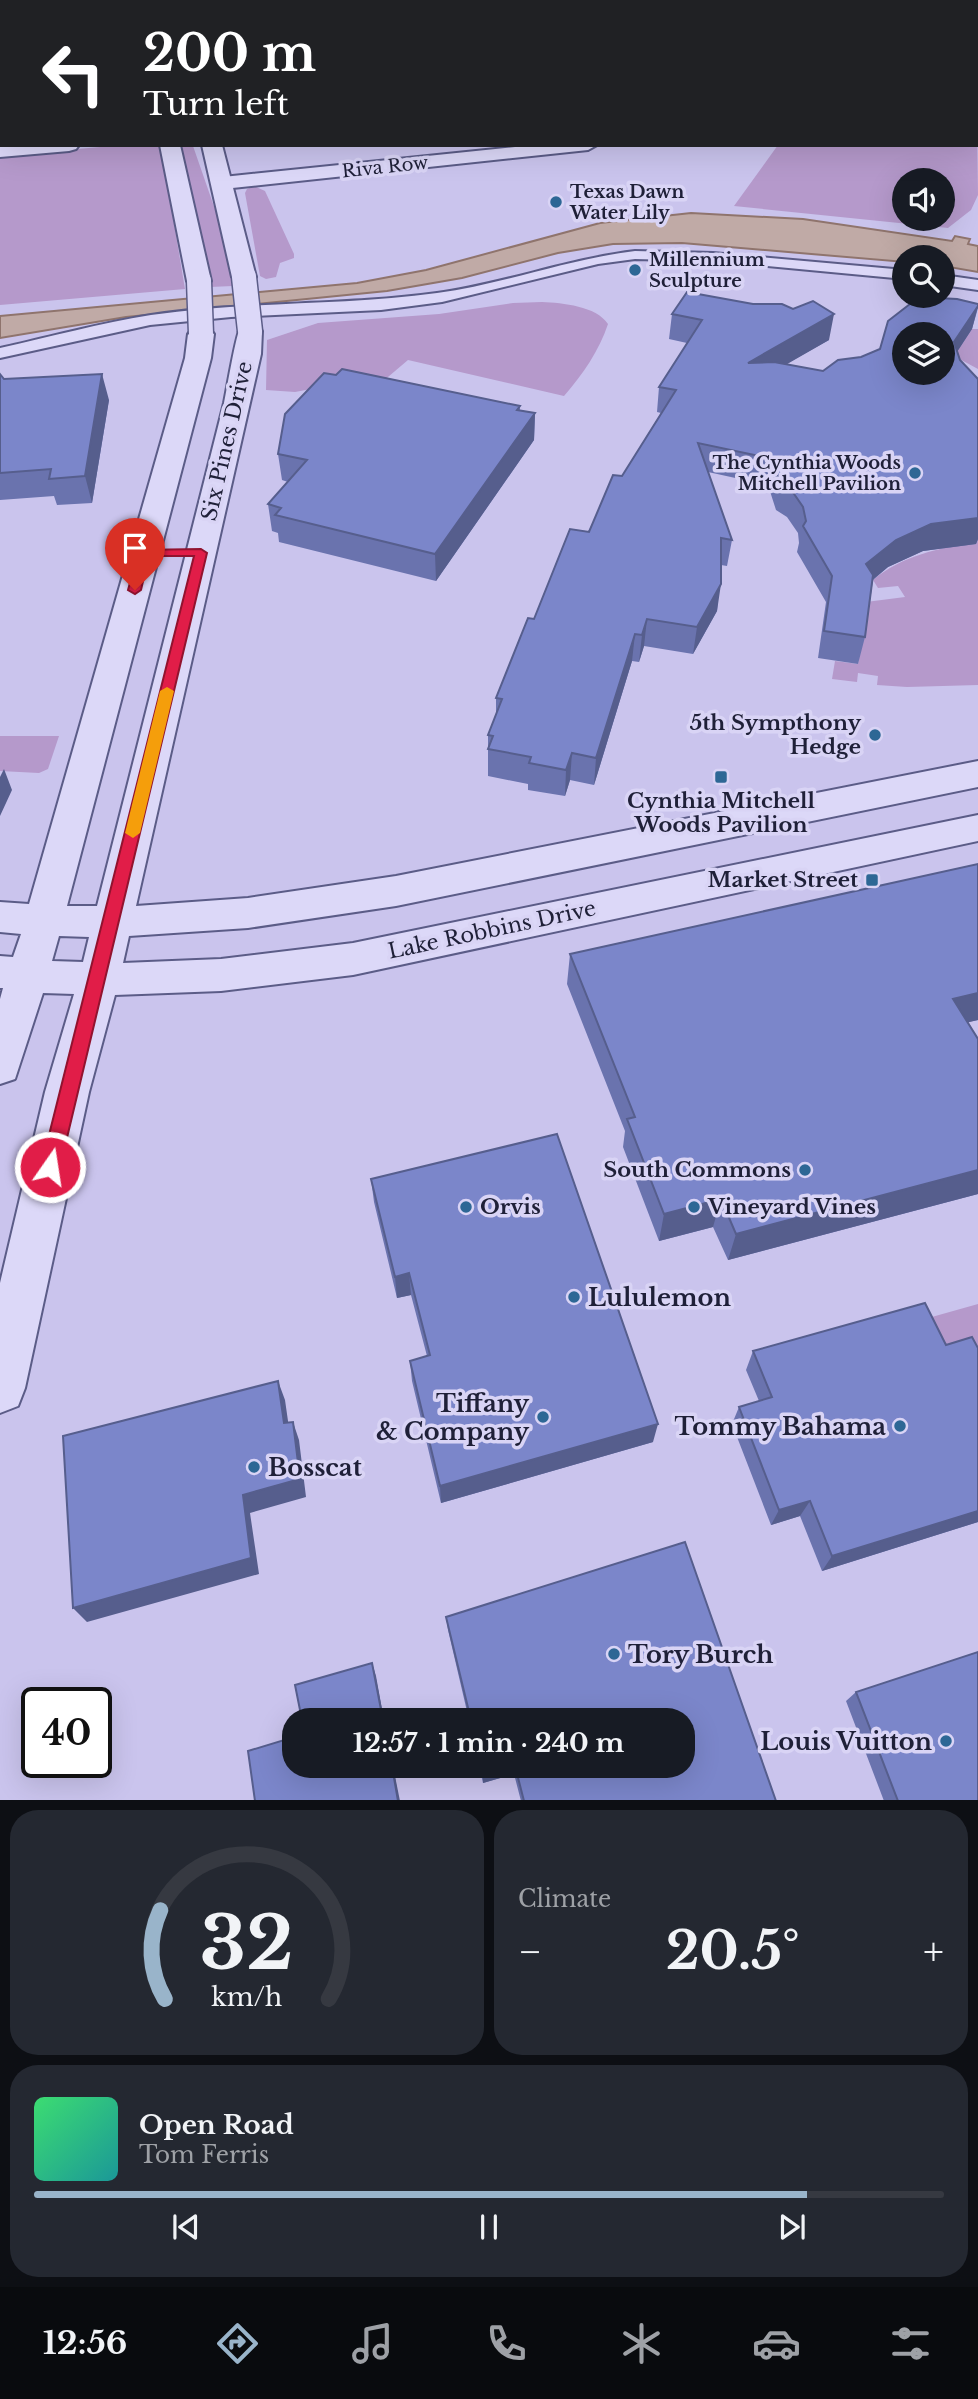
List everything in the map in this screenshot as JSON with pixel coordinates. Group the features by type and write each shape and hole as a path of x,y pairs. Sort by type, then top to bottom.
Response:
{"street":[{"path":"0,151 46,147"},
{"path":"0,1066 13,973 44,921 198,358 201,334 199,281 170,147"},
{"name":"Six Pines Drive","path":"0,1388 67,1092 99,978 248,354 250,331 244,277 213,147"},
{"name":"Riva Row","path":"223,183 446,153 555,147"},
{"path":"0,353 79,336 172,324 381,305 475,291 597,260 635,255 713,257 892,274"},
{"path":"955,282 978,285"},
{"path":"144,553 201,553"},
{"path":"0,917 44,921 182,920 361,897 978,774"},
{"name":"Lake Robbins Drive","path":"13,973 99,978 239,974 353,959 978,828"}],"shaded area":[{"path":"100,147 159,147 185,289 0,305 0,156"},
{"path":"181,147 193,147 218,218 233,286 210,287"},
{"path":"777,147 977,147 978,195 971,210 955,223 955,168 892,168 892,222 734,206"},
{"path":"254,186 265,191 294,254 294,258 280,263 276,277 266,279 260,276 245,193"},
{"path":"691,213 803,219 952,241 955,236 970,239 968,244 978,246 978,272 955,268 955,245 892,245 892,261 682,243 613,244 558,253 462,278 387,291 126,317 0,338 0,316 357,283 426,270 600,223"},
{"path":"542,302 587,309 608,324 590,362 564,396 408,360 375,388 348,382 295,392 266,390 267,340 318,323 439,314 513,303"},
{"path":"972,329 978,329 978,369 955,354"},
{"path":"978,536 978,685 877,685 878,676 858,673 857,682 832,679 835,661 858,664 866,602 905,597 898,586 878,588 873,580 896,565 922,554 976,544"},
{"path":"0,736 59,736 48,769 39,773 0,771"},
{"path":"978,1304 978,1393 914,1322"}],"building":[{"path":"687,292 753,304 782,304 793,309 813,301 834,314 748,363 774,362 823,371 838,360 861,357 880,349 888,321 905,308 955,308 955,299 978,304 955,340 955,322 892,322 892,385 955,385 955,345 960,360 978,379 978,518 931,524 896,540 866,564 873,575 865,637 824,631 832,576 803,526 806,521 803,507 792,491 780,484 773,459 698,443 732,540 721,538 721,584 697,627 647,619 642,635 635,634 596,758 572,753 566,770 529,763 531,757 488,749 493,736 488,735 502,699 496,698 528,618 534,619 570,529 589,532 613,475 622,476 676,390 659,387 702,320 672,314"},
{"path":"342,369 520,406 517,410 535,413 435,554 275,515 281,508 268,504 307,460 278,454 285,414 324,373 336,375"},
{"path":"0,374 4,379 102,374 85,476 49,479 51,469 0,473"},
{"path":"978,864 978,993 953,999 978,1039 978,1170 736,1234 721,1199 664,1214 627,1119 635,1117 570,954"},
{"path":"557,1134 658,1424 440,1486 410,1361 430,1355 409,1273 395,1277 371,1179"},
{"name":"Tommy Bahama","path":"925,1303 946,1345 972,1337 978,1348 978,1511 832,1556 810,1501 779,1510 739,1407 772,1397 753,1351"},
{"path":"278,1381 284,1423 293,1422 300,1479 243,1495 251,1558 73,1608 63,1436"},
{"path":"685,1542 776,1800 524,1800 518,1778 695,1778 695,1708 468,1708 446,1617"},
{"path":"978,1652 978,1800 898,1800 856,1692"},
{"path":"372,1663 381,1708 300,1708 295,1685"},
{"path":"282,1741 282,1778 394,1778 398,1800 255,1800 248,1751"}],"slow traffic":[{"path":"133,833 167,691"}],"place":[{"name":"Texas Dawn Water Lily","path":"556,202"},
{"name":"Millennium Sculpture","path":"635,270"},
{"name":"The Cynthia Woods Mitchell Pavilion","path":"915,473"},
{"name":"5th Sympthony Hedge","path":"875,735"},
{"name":"Cynthia Mitchell Woods Pavilion","path":"721,777"},
{"name":"Market Street","path":"872,880"},
{"name":"South Commons","path":"805,1170"},
{"name":"Orvis","path":"466,1207"},
{"name":"Vineyard Vines","path":"694,1207"},
{"name":"Lululemon","path":"574,1297"},
{"name":"Tiffany & Company","path":"543,1417"},
{"name":"Tommy Bahama","path":"900,1426"},
{"name":"Bosscat","path":"254,1467"},
{"name":"Tory Burch","path":"614,1654"},
{"name":"Louis Vuitton","path":"946,1741"}],"route":[{"path":"50,1167 67,1092 99,978 201,553 144,553 135,590"}]}
